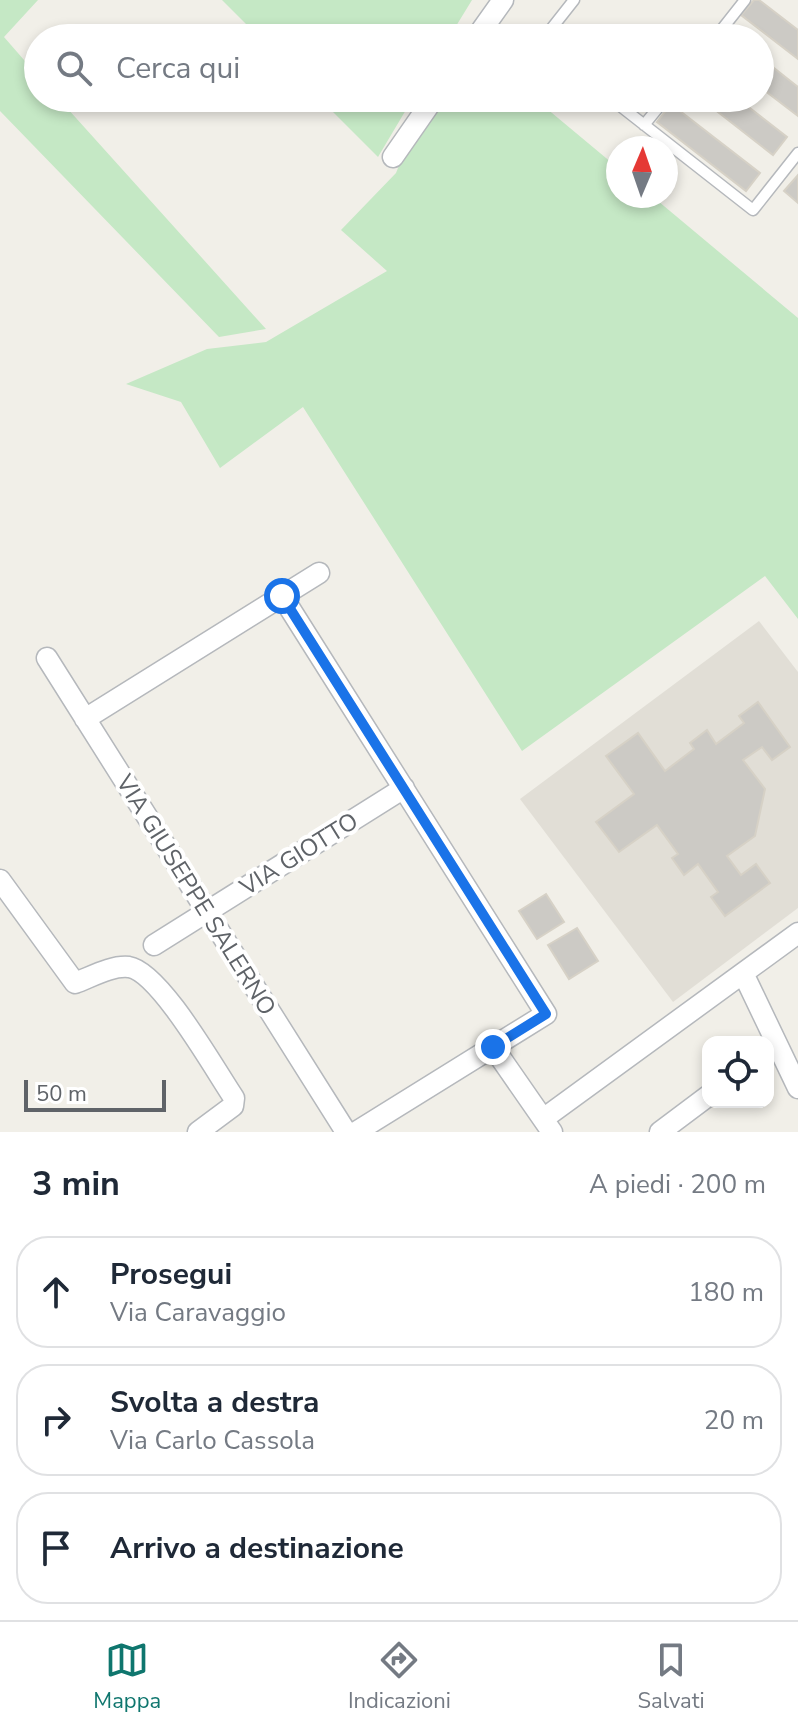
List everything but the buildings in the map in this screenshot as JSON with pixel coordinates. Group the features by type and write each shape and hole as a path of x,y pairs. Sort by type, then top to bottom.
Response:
{"street":[{"path":"486,24 503,0"},
{"path":"393,157 424,112"},
{"path":"85,719 319,573"},
{"path":"282,596 546,1014 356,1132"},
{"name":"VIA GIUSEPPE SALERNO","path":"47,658 346,1132"},
{"name":"VIA GIOTTO","path":"154,945 404,788"},
{"path":"0,880 75,983 116,967 130,967 155,983 234,1098 233,1106 198,1132"},
{"path":"493,1047 547,1126 798,933"},
{"path":"743,973 769,1036"},
{"path":"774,1049 798,1088"},
{"path":"660,1132 702,1100"}],"lane":[{"path":"555,24 574,0"},
{"path":"726,24 745,0"},
{"path":"628,112 753,210 798,153"},
{"path":"644,125 655,112"}],"shaded area":[{"path":"759,621 798,672 798,908 673,1002 520,799"}],"green space":[{"path":"0,0 38,0 4,37 24,60 24,112 71,112 266,329 219,337 0,111"},
{"path":"222,0 472,0 457,24 246,24"},
{"path":"333,112 405,112 378,157"},
{"path":"420,112 551,112 606,158 606,208 666,208 798,318 798,619 765,576 522,751 303,407 220,468 181,402 126,384 207,349 266,342 387,271 341,230 396,173"}],"route":[{"path":"282,596 546,1014 493,1047"}]}
